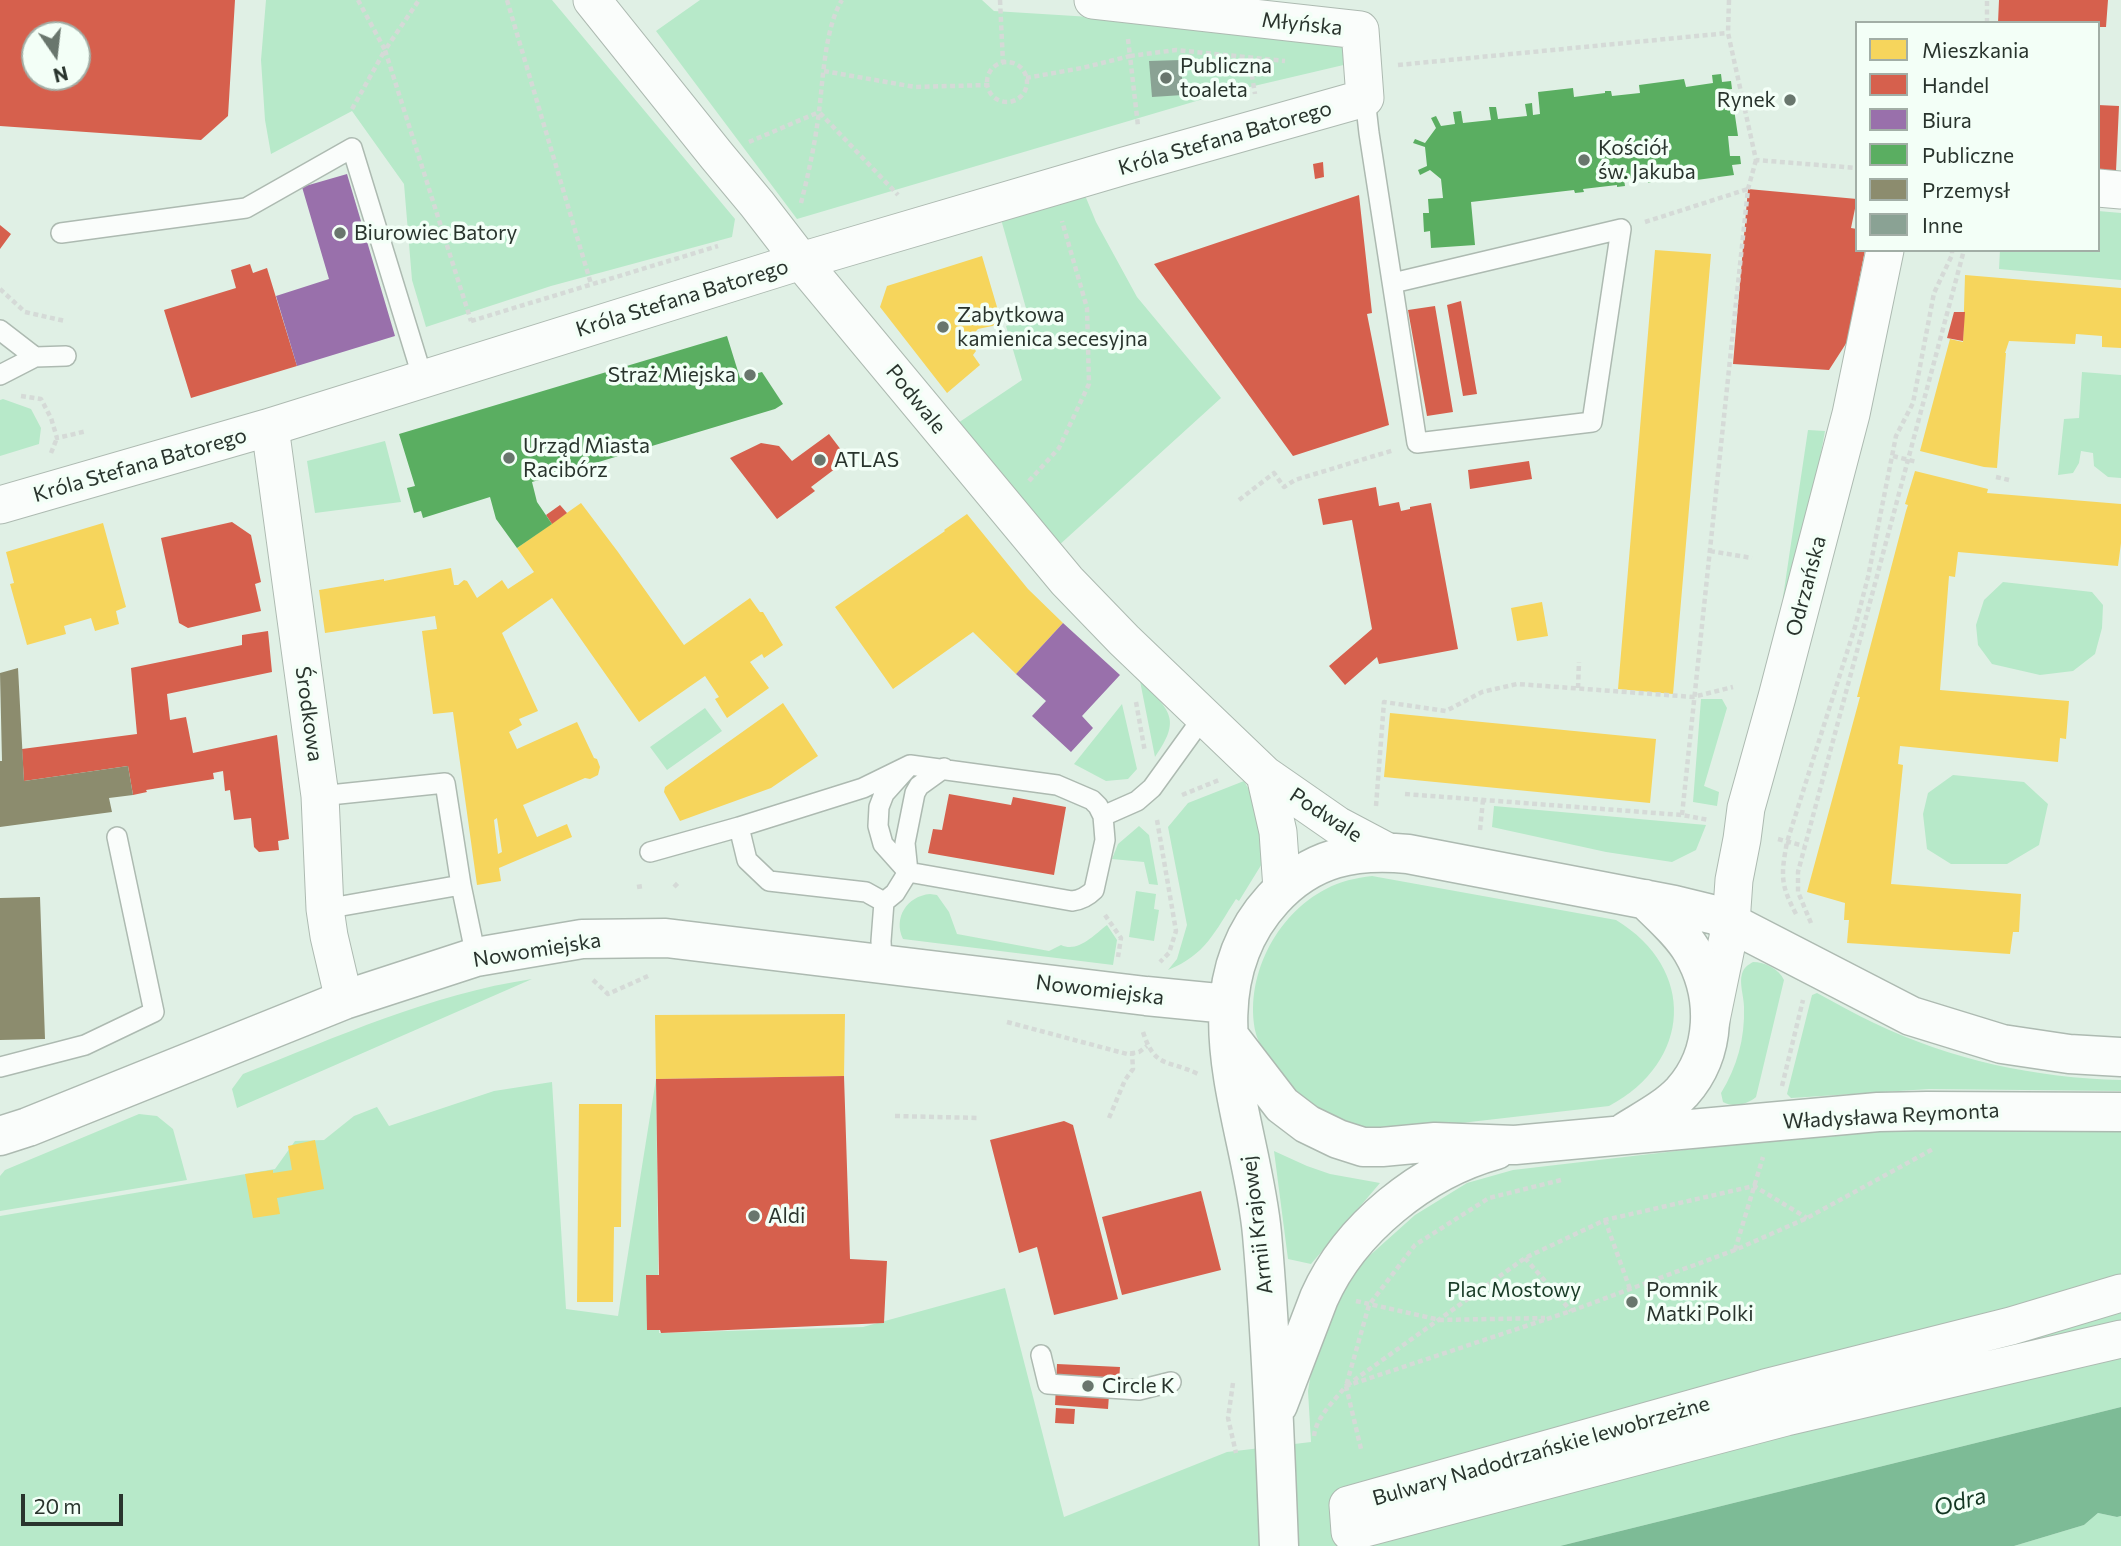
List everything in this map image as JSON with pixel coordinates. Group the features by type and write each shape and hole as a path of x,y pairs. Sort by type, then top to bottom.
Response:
{"main road":[{"name":"Armii Krajowej","path":"1279,1546 1262,1230 1254,1174 1231,1066 1228,1019 1234,967 1248,933 1282,889 1308,870 1353,854 1388,852 1429,857 1645,899"},
{"path":"1645,899 1714,915 1813,949 1911,1016 2002,1044 2036,1050 2121,1057"},
{"path":"1619,1136 1668,1105 1682,1091 1703,1058 1711,1021 1707,988 1692,950 1645,899"},
{"name":"Nowomiejska","path":"0,1136 344,1000 476,957 582,939 666,938 1146,996 1228,1019"},
{"path":"1228,1019 1282,1105 1307,1124 1338,1139 1363,1147 1435,1142 1515,1145"},
{"name":"Władysława Reymonta","path":"1515,1145 1866,1113 2121,1112"},
{"name":"Armii Krajowej","path":"1273,1417 1324,1287 1364,1233 1416,1186 1433,1176 1466,1160 1515,1145"}],"street":[{"name":"Podwale","path":"592,0 801,261 1067,581 1124,640 1265,775 1337,825 1388,852"},
{"name":"Młyńska","path":"1093,0 1359,15 1364,83"},
{"name":"Króla Stefana Batorego","path":"0,505 270,427 801,261 1124,166 1364,83"},
{"path":"2100,188 2121,190"},
{"name":"Odrzańska","path":"1731,923 1734,880 1746,808 1851,414 1885,252"},
{"name":"Środkowa","path":"270,427 320,796 329,936 344,1000"},
{"name":"Podwale","path":"1265,775 1278,832 1282,889"},
{"path":"1711,1021 1731,923"},
{"name":"Bulwary Nadodrzańskie lewobrzeżne","path":"2121,1293 2011,1326 1765,1388 1348,1505 1351,1539 1786,1417 2121,1339"}],"lane":[{"path":"1364,83 1369,133 1417,443 1592,422 1621,229 1393,283"},
{"path":"61,233 246,208 352,148 423,379"},
{"path":"0,330 35,357"},
{"path":"0,375 35,357 66,356"},
{"path":"1103,816 1137,801 1152,788 1204,716"},
{"path":"650,852 863,788 911,765 944,768 1057,785 1082,794 1098,806 1103,816 1105,840 1097,882 1090,894 1072,901 908,872 883,844 878,826 879,807 884,794 911,765"},
{"path":"882,964 884,902 895,893 908,872 905,843 915,793 919,786 944,768"},
{"path":"320,796 445,783 461,885 476,957"},
{"path":"739,827 747,860 769,881 866,892 884,902"},
{"path":"0,1067 85,1045 154,1012 117,837"},
{"path":"326,909 461,885"},
{"path":"1041,1355 1048,1384 1139,1390 1171,1382"}],"path":[{"path":"358,0 385,50 471,321 719,246"},
{"path":"352,109 385,50 419,0"},
{"path":"507,0 590,284"},
{"path":"798,214 812,161 834,12 842,0"},
{"path":"1000,0 1003,63"},
{"path":"1405,794 1682,815 1748,189 1756,160 1728,33 1729,0"},
{"path":"1987,0 1987,21"},
{"path":"1364,83 1728,33"},
{"path":"1026,78 1130,56 1138,130"},
{"path":"1249,57 1255,98"},
{"path":"1009,62 1020,67 1026,78 1025,90 1011,101 998,100 987,85 989,73 1003,63 1009,62"},
{"path":"824,71 915,87 987,85"},
{"path":"745,144 819,112"},
{"path":"819,112 888,185"},
{"path":"1756,160 1855,168"},
{"path":"1621,229 1748,189"},
{"path":"1002,505 1031,480 1059,448 1089,384 1087,308 1068,242"},
{"path":"1799,922 1784,892 1783,863 1787,842 1868,577 1896,436 1913,403 1934,293 1952,252"},
{"path":"1773,1121 1813,949 1798,892 1798,872 1963,252"},
{"path":"0,289 25,312 65,321"},
{"path":"15,395 41,399 57,438 87,431"},
{"path":"1239,500 1274,473 1284,487 1296,480 1417,443"},
{"path":"1893,456 1917,462"},
{"path":"1996,477 2009,480"},
{"path":"1710,551 1752,558"},
{"path":"1578,688 1579,662"},
{"path":"1376,809 1384,702 1446,711 1482,692 1517,684 1693,697 1733,687"},
{"path":"1134,694 1176,931 1169,953 1152,972"},
{"path":"1179,796 1226,778"},
{"path":"1479,837 1483,800"},
{"path":"1090,894 1121,938 1117,969"},
{"path":"593,980 608,994 653,974"},
{"path":"1007,1022 1127,1054 1139,1052 1147,1046"},
{"path":"1109,1118 1125,1080 1133,1069 1132,1053"},
{"path":"895,1116 979,1118"},
{"path":"1346,1386 1571,1311 1735,1250 1807,1218 1934,1149"},
{"path":"1735,1250 1763,1156 1750,1158"},
{"path":"1361,1449 1346,1386 1369,1305 1415,1245 1489,1198 1566,1179"},
{"path":"1313,1441 1314,1430 1324,1413 1346,1386 1525,1258 1605,1220 1755,1186 1807,1218"},
{"path":"1605,1220 1630,1289"},
{"path":"1525,1258 1571,1311"},
{"path":"1324,1287 1338,1296 1369,1305 1440,1320 1550,1318"}],"green space":[{"path":"266,0 552,0 735,219 732,237 551,286 426,327 412,280 404,184 352,111 271,154 265,120 261,60"},
{"path":"700,0 982,0 994,11 1348,33 1352,63 1220,94 797,219 656,31"},
{"path":"1082,188 1096,222 1137,297 1221,398 1057,547 955,425 1022,380 1006,326 1029,319 999,212"},
{"path":"2100,211 2121,213 2121,280 1999,269 2000,252 2100,252"},
{"path":"2082,372 2121,375 2121,478 2108,477 2094,466 2093,453 2081,451 2079,463 2073,473 2058,475 2064,419 2079,418"},
{"path":"0,400 31,409 41,428 39,444 0,456"},
{"path":"1808,430 1825,431 1794,599 1786,602 1783,597"},
{"path":"385,441 401,502 315,513 307,461"},
{"path":"2003,582 2092,592 2103,605 2102,628 2095,654 2073,671 2040,675 1992,664 1978,645 1976,625 1984,600"},
{"path":"1140,681 1159,700 1169,716 1168,733 1155,757"},
{"path":"1701,699 1722,699 1727,708 1704,786 1719,792 1717,806 1693,802"},
{"path":"1122,704 1137,769 1128,779 1106,781 1074,764"},
{"path":"705,708 722,731 667,770 650,747"},
{"path":"1953,775 2024,782 2048,804 2039,845 2007,864 1951,864 1927,849 1923,814 1928,793"},
{"path":"1244,781 1259,807 1263,862 1239,901 1236,899 1201,949 1168,970 1177,959 1187,925 1168,827 1188,803"},
{"path":"1494,806 1706,825 1696,850 1672,862 1606,852 1492,827"},
{"path":"1139,826 1149,835 1158,885 1149,884 1144,862 1112,859 1118,844"},
{"path":"1372,876 1616,920 1642,940 1661,964 1671,989 1674,1015 1669,1041 1656,1065 1636,1087 1609,1106 1374,1133 1346,1124 1302,1102 1275,1069 1256,1034 1254,992 1259,971 1278,931 1308,900 1337,884"},
{"path":"1136,891 1156,894 1154,909 1159,910 1154,941 1129,937"},
{"path":"930,894 937,895 949,912 957,934 1049,951 1061,945 1080,945 1107,925 1117,940 1113,965 903,939 900,923 904,909 915,899"},
{"path":"1753,962 1771,967 1784,980 1756,1097 1749,1102 1731,1105 1723,1102 1721,1093 1736,1063 1741,1041 1744,1019 1742,974"},
{"path":"532,979 237,1108 232,1089 243,1074 421,1006 494,986"},
{"path":"1817,993 1903,1036 1964,1057 2026,1071 2121,1080 2121,1091 1929,1089 1791,1098 1787,1094 1812,995"},
{"name":"Plac Mostowy","path":"656,1079 659,1333 863,1327 1005,1288 1064,1517 1227,1452 1311,1442 1308,1391 1314,1355 1326,1319 1358,1266 1415,1215 1467,1183 1513,1170 1779,1139 1939,1127 2121,1130 2121,1407 1560,1546 0,1546 0,1216 275,1169 295,1141 324,1140 354,1116 377,1107 389,1126 494,1091 552,1082 566,1309 618,1316"},
{"path":"139,1114 157,1116 173,1129 187,1180 0,1211 0,1176 5,1170"},
{"path":"1274,1151 1330,1174 1380,1183 1311,1264 1288,1259"},
{"path":"2098,1513 2121,1516 2121,1546 2014,1546 2084,1525"}],"water":[{"name":"Odra","path":"2121,1407 2121,1516 2098,1513 2084,1525 2014,1546 1560,1546"}],"building: Mieszkania":[{"path":"1655,250 1711,254 1673,694 1618,689"},
{"name":"Zabytkowa kamienica secesyjna","path":"982,256 1002,324 978,329 968,340 976,351 973,355 980,365 947,393 880,307 887,286"},
{"path":"1965,275 2121,288 2121,348 2102,347 2102,336 2076,334 2075,344 2009,341 2005,353 1997,468 1920,451 1950,339 1963,342"},
{"path":"1915,471 1988,489 1987,493 2121,504 2118,566 1958,552 1955,577 1949,576 1940,690 2069,701 2066,739 2060,738 2058,762 1900,746 1898,764 1903,765 1891,884 2021,894 2019,932 2013,932 2010,954 1847,943 1849,920 1844,920 1845,903 1807,892 1860,697 1857,697"},
{"path":"581,503 684,645 750,598 760,612 763,612 783,645 764,658 762,654 750,662 769,688 727,718 715,699 719,697 705,676 639,722 552,598 502,633 538,711 519,719 522,725 509,732 517,749 577,722 600,767 598,775 590,779 585,778 523,805 537,837 567,824 572,837 499,868 501,881 477,885 453,712 433,714 422,631 437,629 435,616 325,633 319,590 451,568 454,585 467,581 477,598 502,580 508,589 534,572 517,548","holes":["497,818 502,852 498,854 494,820"]},
{"path":"967,514 1028,589 1063,623 1016,674 973,632 893,689 835,607"},
{"path":"103,523 126,607 116,611 119,624 95,631 91,618 64,626 66,634 27,645 10,584 14,583 6,552"},
{"path":"1542,602 1548,636 1517,641 1511,608"},
{"path":"783,703 818,756 771,788 680,821 664,792 665,787"},
{"path":"1390,713 1656,739 1650,803 1384,777"},
{"path":"845,1014 844,1076 656,1079 655,1015"},
{"path":"579,1104 622,1104 621,1227 614,1227 613,1302 577,1302"},
{"path":"315,1140 324,1189 277,1198 280,1214 253,1218 245,1174 292,1170 288,1146"}],"building: Handel":[{"path":"0,0 235,0 228,116 201,140 0,126"},
{"path":"1999,0 2108,0 2106,27 2100,27 2100,21 1998,21"},
{"path":"2100,105 2119,106 2116,171 2100,170"},
{"path":"1323,162 1324,177 1315,179 1313,164"},
{"path":"1748,189 1855,199 1851,228 1855,229 1855,252 1865,252 1847,342 1829,370 1733,364"},
{"path":"1359,195 1372,313 1367,314 1389,425 1293,456 1154,264"},
{"path":"0,225 11,234 0,249"},
{"path":"250,264 253,273 267,268 297,366 191,398 164,310 236,288 231,270"},
{"path":"1461,301 1477,394 1463,396 1447,305"},
{"path":"1435,306 1453,412 1427,416 1408,310"},
{"path":"1954,312 1965,312 1963,341 1947,338"},
{"path":"829,434 848,459 811,487 815,491 777,519 730,458 761,443 779,446 792,461"},
{"path":"1529,461 1532,479 1470,489 1468,470"},
{"path":"1376,487 1379,506 1399,502 1401,511 1431,503 1458,649 1379,664 1377,657 1345,685 1329,666 1372,629 1352,520 1323,525 1318,499"},
{"path":"560,505 567,513 552,524 546,515"},
{"path":"232,522 251,535 261,582 255,584 261,611 188,628 179,623 161,538"},
{"path":"268,631 272,672 167,694 170,720 186,717 193,753 277,735 289,839 278,841 279,850 259,852 254,847 251,818 234,820 230,790 225,791 223,771 213,773 214,779 146,790 147,792 133,795 128,766 24,781 22,749 137,734 131,668 242,645 242,635"},
{"path":"949,794 1011,805 1013,797 1066,807 1054,875 928,853 933,829 942,830"},
{"name":"Aldi","path":"844,1076 850,1259 887,1261 884,1323 661,1333 660,1330 647,1330 646,1275 659,1275 656,1079"},
{"path":"1064,1121 1073,1125 1118,1299 1054,1315 1037,1247 1019,1253 990,1140"},
{"path":"1201,1191 1221,1270 1122,1295 1102,1217"},
{"name":"Circle K","path":"1057,1364 1120,1367 1118,1395 1109,1395 1108,1409 1055,1405"},
{"path":"1056,1408 1075,1409 1074,1424 1055,1423"}],"building: Biura":[{"name":"Biurowiec Batory","path":"347,174 395,336 297,366 276,296 329,279 302,187"},
{"path":"1063,623 1120,675 1082,716 1093,728 1071,752 1032,716 1046,701 1016,674"}],"building: Publiczne":[{"name":"Kościół św. Jakuba","path":"1721,74 1722,82 1731,81 1732,89 1723,90 1725,110 1734,109 1738,136 1728,136 1730,156 1740,156 1741,164 1732,165 1734,175 1689,181 1687,170 1654,175 1655,181 1648,183 1647,176 1624,179 1625,186 1471,202 1475,245 1431,248 1430,231 1424,232 1423,213 1429,213 1428,199 1443,198 1441,179 1430,170 1420,175 1418,170 1427,166 1425,147 1413,143 1415,139 1425,143 1436,128 1431,118 1436,116 1441,126 1455,124 1453,112 1461,111 1463,123 1491,120 1489,107 1496,107 1498,119 1527,116 1525,104 1532,103 1533,115 1540,114 1538,92 1573,88 1574,97 1605,91 1611,91 1612,96 1640,93 1639,85 1684,79 1686,87 1713,83 1712,75"},
{"name":"Urząd Miasta Racibórz","path":"727,336 740,378 762,372 783,404 775,409 532,482 537,502 552,524 517,548 496,519 490,497 423,518 421,511 414,513 407,488 415,486 399,434"}],"building: Przemysł":[{"path":"18,668 24,781 128,766 133,795 109,798 112,812 0,827 0,673"},
{"path":"40,897 45,1039 0,1040 0,898"}],"building: Inne":[{"name":"Publiczna toaleta","path":"1181,60 1183,95 1152,97 1149,61"}],"place":[{"name":"Publiczna toaleta","path":"1166,78"},
{"name":"Rynek","path":"1790,100"},
{"name":"Kościół św. Jakuba","path":"1584,160"},
{"name":"Biurowiec Batory","path":"340,233"},
{"name":"Zabytkowa kamienica secesyjna","path":"943,327"},
{"name":"Straż Miejska","path":"750,375"},
{"name":"Urząd Miasta Racibórz","path":"509,458"},
{"name":"ATLAS","path":"820,460"},
{"name":"Aldi","path":"754,1216"},
{"name":"Pomnik Matki Polki","path":"1632,1302"},
{"name":"Circle K","path":"1088,1386"}]}
